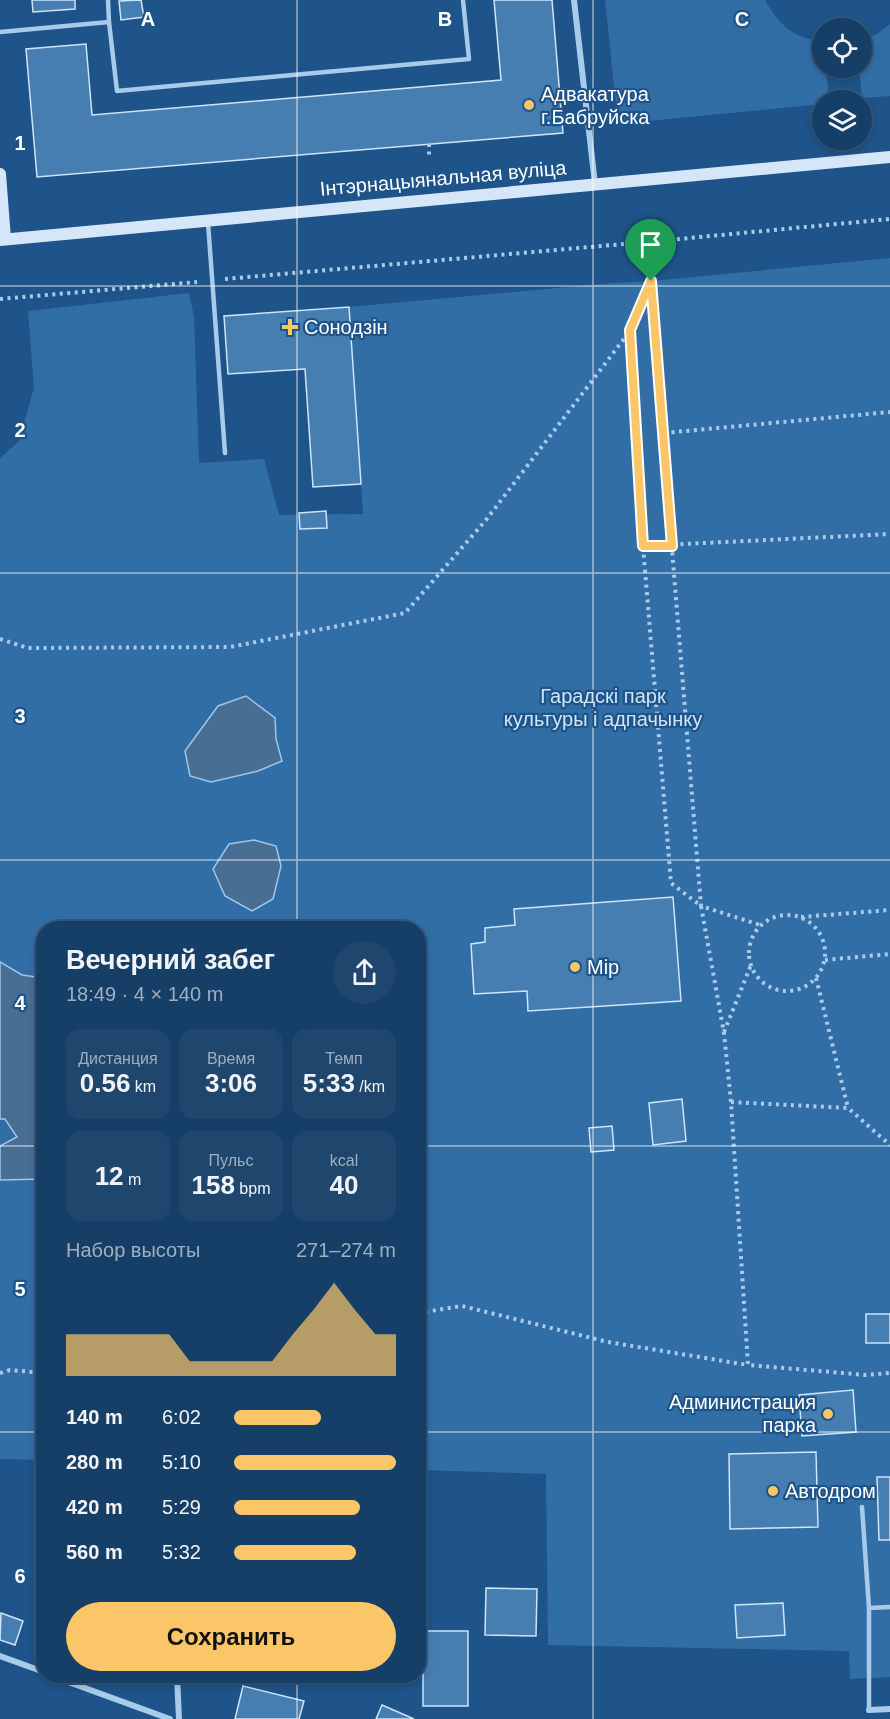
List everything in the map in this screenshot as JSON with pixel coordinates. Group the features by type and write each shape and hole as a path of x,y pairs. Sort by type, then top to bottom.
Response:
{"main road":[{"name":"Інтэрнацыянальная вуліца","path":"3,239 890,157"},
{"path":"0,174 3,239"}],"street":[{"path":"574,0 595,184"},
{"path":"0,1656 36,1669"},
{"path":"71,1683 170,1719"},
{"path":"177,1683 179,1719"},
{"path":"869,1710 890,1709"}],"lane":[{"path":"108,0 117,91 469,59 463,0"},
{"path":"0,32 109,22"},
{"path":"208,220 225,453"},
{"path":"862,1507 868,1608 869,1710"},
{"path":"868,1608 890,1607"}],"path":[{"path":"429,144 429,156"},
{"path":"0,299 890,219"},
{"path":"647,242 701,906 724,1033 731,1102 748,1365"},
{"path":"0,639 28,648 230,647 405,613 486,520 630,330 651,281"},
{"path":"630,330 643,546 671,883 701,906 760,925"},
{"path":"664,433 890,412"},
{"path":"643,546 890,534"},
{"path":"801,917 812,924 820,934 825,946 825,960 816,978 808,986 786,992 774,990 755,975 751,965 749,944 760,925 779,915 801,917 890,910"},
{"path":"825,960 890,954"},
{"path":"724,1033 751,965"},
{"path":"816,978 848,1108 890,1145"},
{"path":"731,1102 848,1108"},
{"path":"426,1312 462,1306 608,1342 748,1365 866,1375 890,1373"},
{"path":"0,1373 10,1370 36,1372"}],"green space":[{"path":"605,0 765,0 782,24 802,37 812,40 812,78 827,78 828,90 812,90 812,105 618,124"},
{"path":"890,24 890,96 872,97 872,90 861,90 860,78 872,78 872,36"},
{"name":"Гарадскі парк культуры і адпачынку","path":"890,258 890,1677 850,1679 849,1651 548,1645 546,1474 426,1470 426,921 36,921 36,1460 0,1459 0,458 19,441 34,388 28,311 189,293 194,317 199,463 264,459 279,515 363,514 349,307"}],"shaded area":[{"path":"246,696 275,718 276,739 282,761 258,771 211,782 190,776 185,751 218,706"},
{"path":"254,840 276,846 281,866 273,899 252,911 225,896 213,869 229,844"},
{"path":"0,962 22,975 36,977 36,1179 0,1180 0,1146 17,1137 5,1119 0,1119"}],"building":[{"path":"32,0 75,0 75,9 33,12"},
{"path":"141,0 144,17 121,20 119,1"},
{"path":"494,0 552,0 563,133 37,177 26,49 86,44 92,115 501,80"},
{"path":"349,307 361,484 313,487 305,369 228,374 224,316"},
{"path":"326,511 327,528 300,529 299,513"},
{"name":"Мір","path":"673,897 681,1001 528,1011 527,991 474,994 471,944 485,942 485,928 515,925 514,909"},
{"path":"682,1099 686,1141 653,1145 649,1103"},
{"path":"612,1126 614,1150 591,1152 589,1128"},
{"path":"866,1314 890,1314 890,1343 866,1343"},
{"name":"Администрация парка","path":"853,1390 856,1432 802,1436 799,1395"},
{"name":"Автодром","path":"816,1452 818,1527 730,1529 729,1454"},
{"path":"877,1477 890,1477 890,1540 879,1540"},
{"path":"486,1588 537,1589 536,1636 485,1635"},
{"path":"783,1603 785,1635 737,1638 735,1605"},
{"path":"1,1613 23,1621 15,1645 0,1640"},
{"path":"426,1631 468,1631 468,1706 423,1706 423,1683 426,1683"},
{"path":"243,1686 304,1701 299,1719 235,1719"},
{"path":"382,1705 414,1719 376,1719"}],"place":[{"name":"Адвакатура г.Бабруйска","path":"529,105"},
{"name":"Сонодзін","path":"290,327"},
{"name":"Мір","path":"575,967"},
{"name":"Администрация парка","path":"828,1414"},
{"name":"Автодром","path":"773,1491"}],"route":[{"path":"651,281 672,546 643,546 630,330 651,281"}]}
